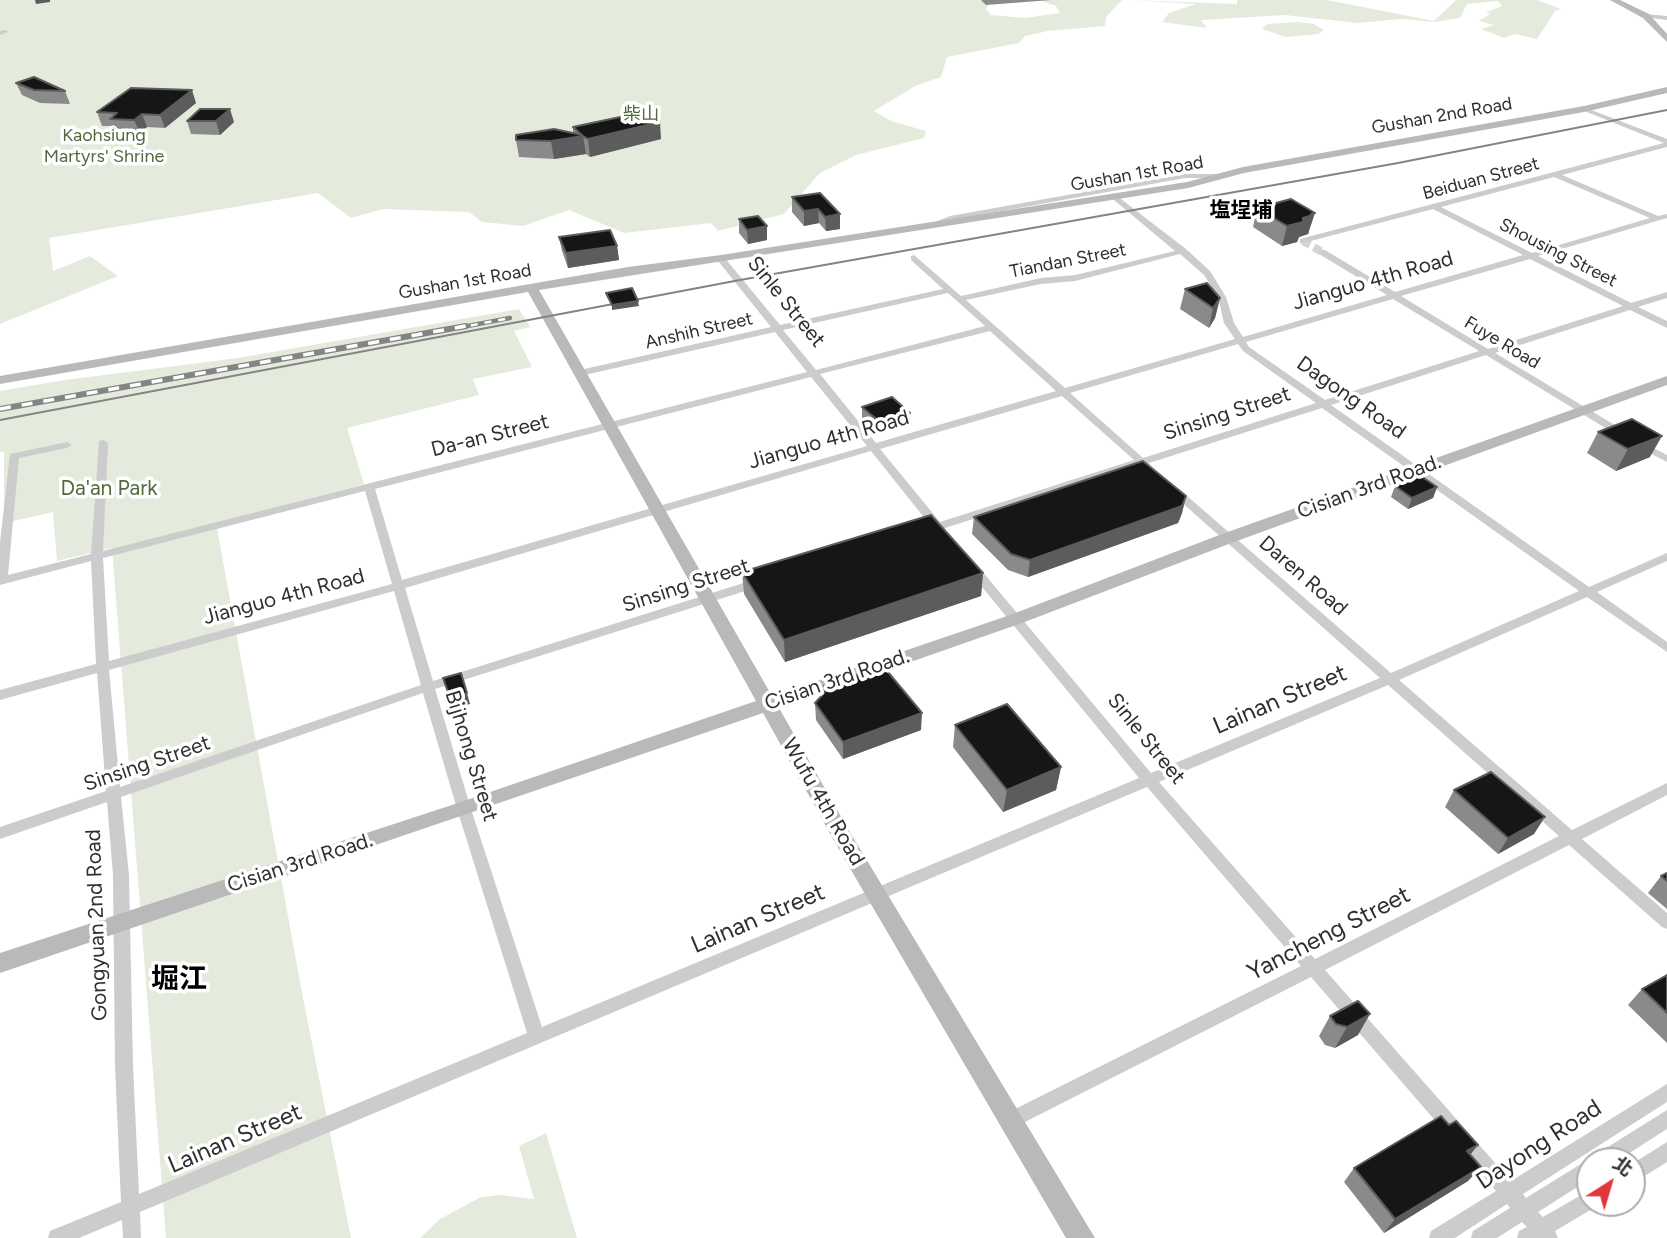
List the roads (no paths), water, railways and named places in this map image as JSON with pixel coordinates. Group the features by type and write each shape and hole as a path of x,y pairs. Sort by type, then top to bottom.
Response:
{"street":[{"path":"1614,0 1646,16 1667,39"},
{"path":"1646,16 1667,18"},
{"name":"Gushan 2nd Road","path":"1222,176 1584,109 1667,90"},
{"path":"1584,109 1667,144"},
{"name":"Beiduan Street","path":"1303,241 1667,144"},
{"path":"1555,175 1667,223"},
{"name":"Gushan 1st Road","path":"937,223 950,218 1185,176 1222,176"},
{"name":"Gushan 1st Road","path":"0,380 532,288 937,223 1117,198 1196,184 1222,176"},
{"name":"Dagong Road","path":"1117,198 1183,251 1217,287 1229,323 1239,341 1667,648"},
{"name":"Shousing Street","path":"1435,207 1667,325"},
{"name":"Jianguo 4th Road","path":"0,695 397,586 1667,216"},
{"name":"Tiandan Street","path":"959,299 1115,269 1183,251"},
{"name":"Fuye Road","path":"1322,252 1580,410 1667,459"},
{"path":"914,258 1146,466"},
{"name":"Sinle Street","path":"722,259 946,537"},
{"name":"Wufu 4th Road","path":"532,288 766,704 1081,1238"},
{"name":"Anshih Street","path":"580,373 948,290"},
{"name":"Sinsing Street","path":"912,534 1146,466 1325,403 1667,295"},
{"name":"Da-an Street","path":"1,580 990,328"},
{"name":"Cisian 3rd Road.","path":"0,963 464,809 1016,619 1228,538 1667,380"},
{"name":"Gongyuan 2nd Road","path":"103,443 97,557 102,665 115,795 123,921 124,1066 132,1238"},
{"path":"1,580 14,456 67,444"},
{"name":"Daren Road","path":"1161,479 1667,922"},
{"name":"Bijhong Street","path":"369,487 464,809 537,1037"},
{"name":"Sinle Street","path":"964,557 1149,780 1511,1194 1538,1235"},
{"name":"Lainan Street","path":"57,1238 1390,679 1667,557"},
{"name":"Sinsing Street","path":"0,833 428,687 772,579"},
{"name":"Yancheng Street","path":"1011,1120 1667,789"},
{"name":"Dayong Road","path":"1438,1238 1667,1093"},
{"path":"1623,1147 1667,1119"},
{"path":"1646,1165 1667,1151"},
{"path":"1480,1238 1576,1177"},
{"path":"1538,1235 1576,1209"}],"tunnel":[{"path":"1303,241 1322,252"}],"tram line":[{"path":"0,420 740,280 1398,163 1667,110"}],"railway":[{"path":"457,328 510,318"},
{"path":"0,409 466,326"}],"district":[{"name":"塩埕埔","path":"1241,211"},
{"name":"堀江","path":"179,980"}],"park label":[{"name":"柴山","path":"641,115"},
{"name":"Kaohsiung Martyrs' Shrine","path":"104,146"},
{"name":"Da'an Park","path":"109,489"}]}
